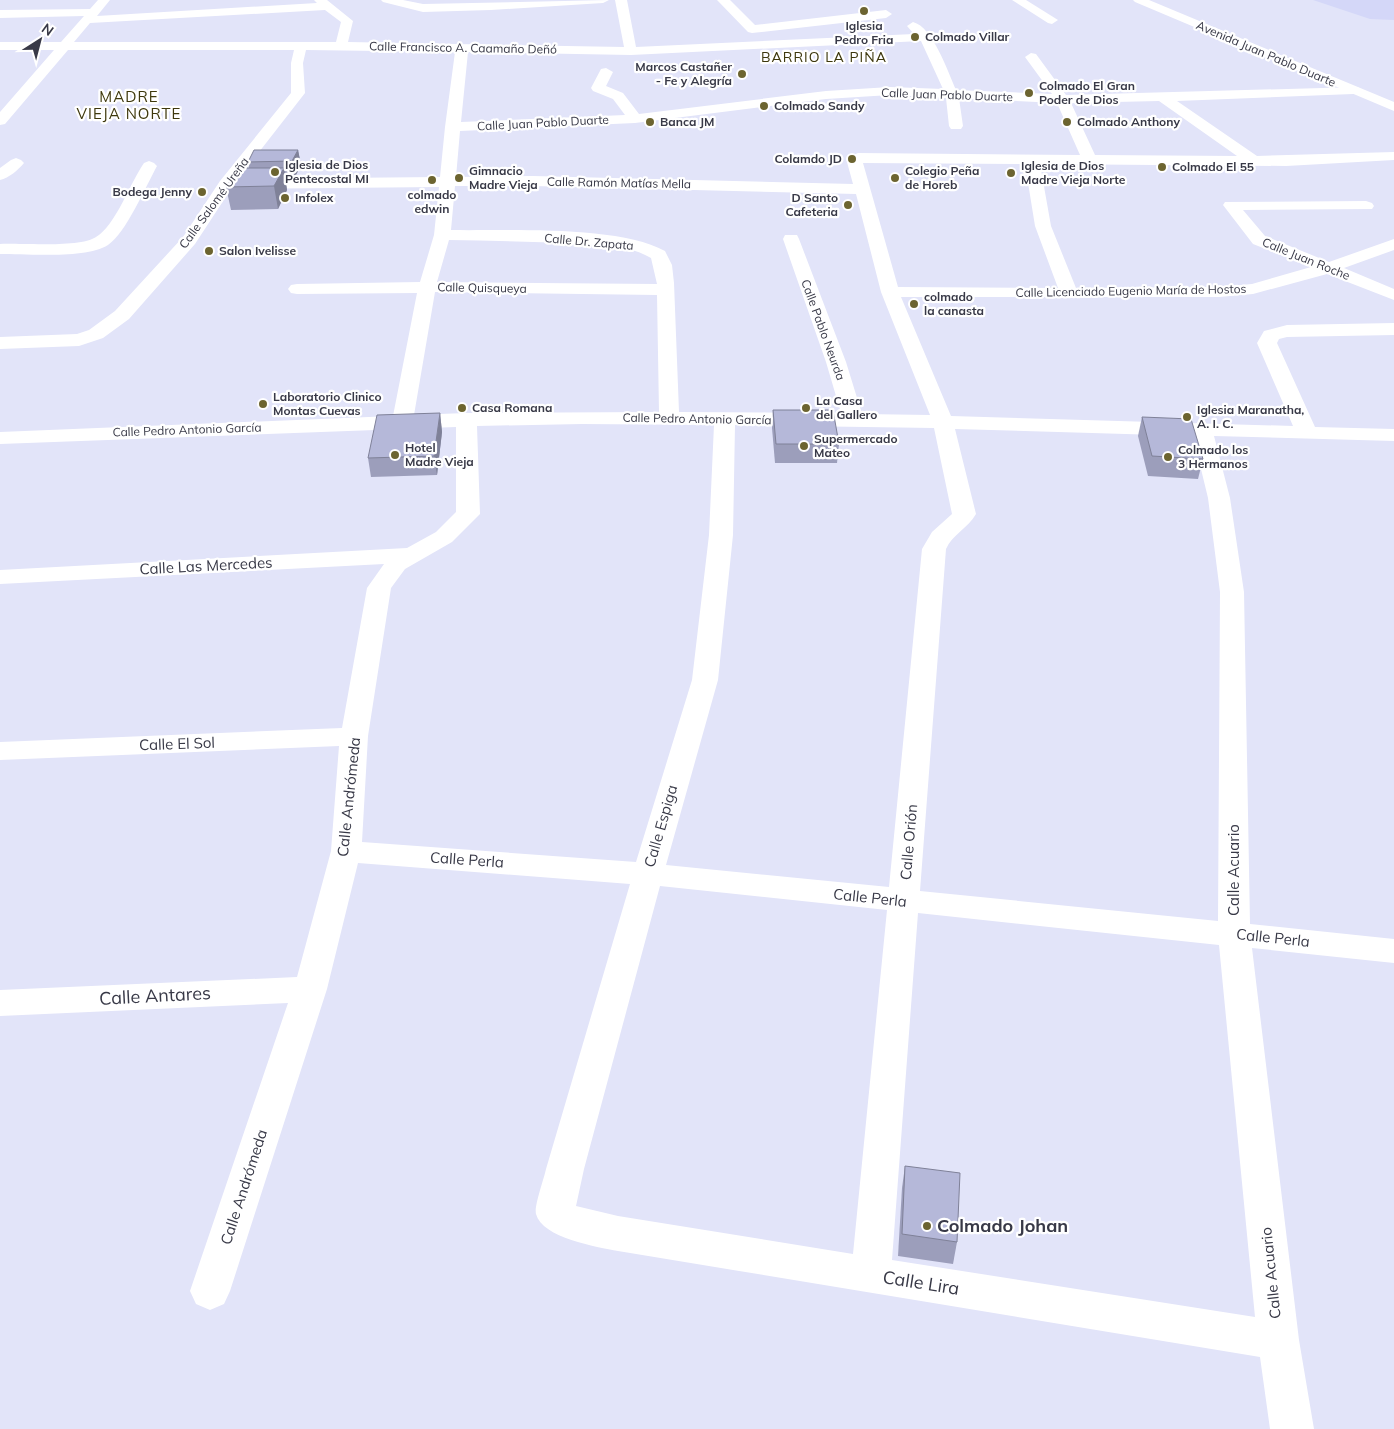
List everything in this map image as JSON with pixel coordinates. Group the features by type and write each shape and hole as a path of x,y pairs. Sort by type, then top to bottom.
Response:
{"street":[{"path":"0,121 104,0"},
{"path":"387,0 424,8 491,3 603,0"},
{"path":"621,0 631,51"},
{"path":"723,0 752,29 886,14"},
{"path":"1018,0 1052,20"},
{"name":"Avenida Juan Pablo Duarte","path":"1139,0 1394,107"},
{"path":"0,14 91,16 323,3 347,21 341,46"},
{"path":"491,3 491,24"},
{"path":"863,4 914,26 925,38 952,95 956,126"},
{"name":"Calle Francisco A. Caamaño Deñó","path":"0,46 462,48 491,45 631,51 773,43 925,38"},
{"name":"Calle Salomé Ureña","path":"0,343 78,340 96,334 113,323 189,240 226,184 298,93 297,63 301,46"},
{"path":"402,420 427,287 442,235 449,182 452,127 462,48"},
{"path":"1031,57 1062,99 1090,160"},
{"path":"606,72 598,88 618,96 636,119"},
{"name":"Calle Juan Pablo Duarte","path":"452,127 636,119 805,95 890,91 1062,99 1352,90"},
{"path":"1162,97 1254,161"},
{"path":"943,422 890,292 861,189 855,163 858,158 1254,161 1394,156"},
{"path":"1032,159 1043,226 1069,294"},
{"path":"0,175 16,163"},
{"path":"0,249 85,246 102,241 115,225 149,166"},
{"name":"Calle Ramón Matías Mella","path":"226,184 533,181 861,189"},
{"name":"Calle Juan Roche","path":"1366,206 1231,205 1259,240 1394,295"},
{"name":"Calle Dr. Zapata","path":"442,235 590,240 641,247 659,254 662,261 666,290 669,418"},
{"name":"Calle Pablo Neurda","path":"790,239 836,362 854,421"},
{"name":"Calle Licenciado Eugenio María de Hostos","path":"890,292 1069,294 1218,292 1253,289 1329,268 1394,244"},
{"name":"Calle Quisqueya","path":"297,289 427,287 666,290"},
{"path":"1307,433 1267,343 1271,335 1287,330 1394,329"},
{"name":"Calle Pedro Antonio García","path":"0,438 402,420 669,418 943,422 1394,435"},
{"name":"Calle Andrómeda","path":"210,1291 310,989 346,851 354,736 379,588 396,564 444,537 468,514 466,419"},
{"name":"Calle Espiga","path":"565,1220 555,1213 565,1169 647,874 704,680 715,602 721,535 725,419"},
{"name":"Calle Orión","path":"872,1276 934,548 947,530 964,516 943,422"},
{"name":"Calle Acuario","path":"1202,430 1219,498 1232,592 1234,934 1278,1340 1292,1429"},
{"name":"Calle Las Mercedes","path":"0,578 412,555"},
{"name":"Calle El Sol","path":"0,751 354,736"},
{"name":"Calle Perla","path":"346,851 647,874 1394,952"},
{"name":"Calle Antares","path":"0,1003 310,989"},
{"name":"Calle Lira","path":"565,1220 618,1233 872,1276 1278,1340"}],"shaded area":[{"path":"1313,0 1394,0 1394,20 1370,19"}],"building":[{"path":"254,150 298,150 292,161 248,162"},
{"path":"238,168 284,168 274,186 226,187"},
{"path":"773,410 833,410 839,444 776,444"},
{"path":"440,413 434,456 368,458 377,415"},
{"path":"1142,417 1191,419 1203,459 1152,456"},
{"name":"Colmado Johan","path":"905,1166 960,1173 957,1242 902,1234"}],"place":[{"name":"Iglesia Pedro Fria","path":"864,11"},
{"name":"Colmado Villar","path":"915,37"},
{"name":"Marcos Castañer - Fe y Alegría","path":"742,74"},
{"name":"Colmado El Gran Poder de Dios","path":"1029,93"},
{"name":"Colmado Sandy","path":"764,106"},
{"name":"Banca JM","path":"650,122"},
{"name":"Colmado Anthony","path":"1067,122"},
{"name":"Colamdo JD","path":"852,159"},
{"name":"Colmado El 55","path":"1162,167"},
{"name":"Iglesia de Dios Pentecostal MI","path":"275,172"},
{"name":"Iglesia de Dios Madre Vieja Norte","path":"1011,173"},
{"name":"Gimnacio Madre Vieja","path":"459,178"},
{"name":"Colegio Peña de Horeb","path":"895,178"},
{"name":"colmado edwin","path":"432,180"},
{"name":"Bodega Jenny","path":"202,192"},
{"name":"Infolex","path":"285,198"},
{"name":"D Santo Cafeteria","path":"848,205"},
{"name":"Salon Ivelisse","path":"209,251"},
{"name":"colmado la canasta","path":"914,304"},
{"name":"Laboratorio Clinico Montas Cuevas","path":"263,404"},
{"name":"Casa Romana","path":"462,408"},
{"name":"La Casa del Gallero","path":"806,408"},
{"name":"Iglesia Maranatha, A. I. C.","path":"1187,417"},
{"name":"Supermercado Mateo","path":"804,446"},
{"name":"Hotel Madre Vieja","path":"395,455"},
{"name":"Colmado los 3 Hermanos","path":"1168,457"},
{"name":"Colmado Johan","path":"927,1226"}],"district":[{"name":"BARRIO LA PIÑA","path":"824,57"},
{"name":"MADRE VIEJA NORTE","path":"129,106"}]}
